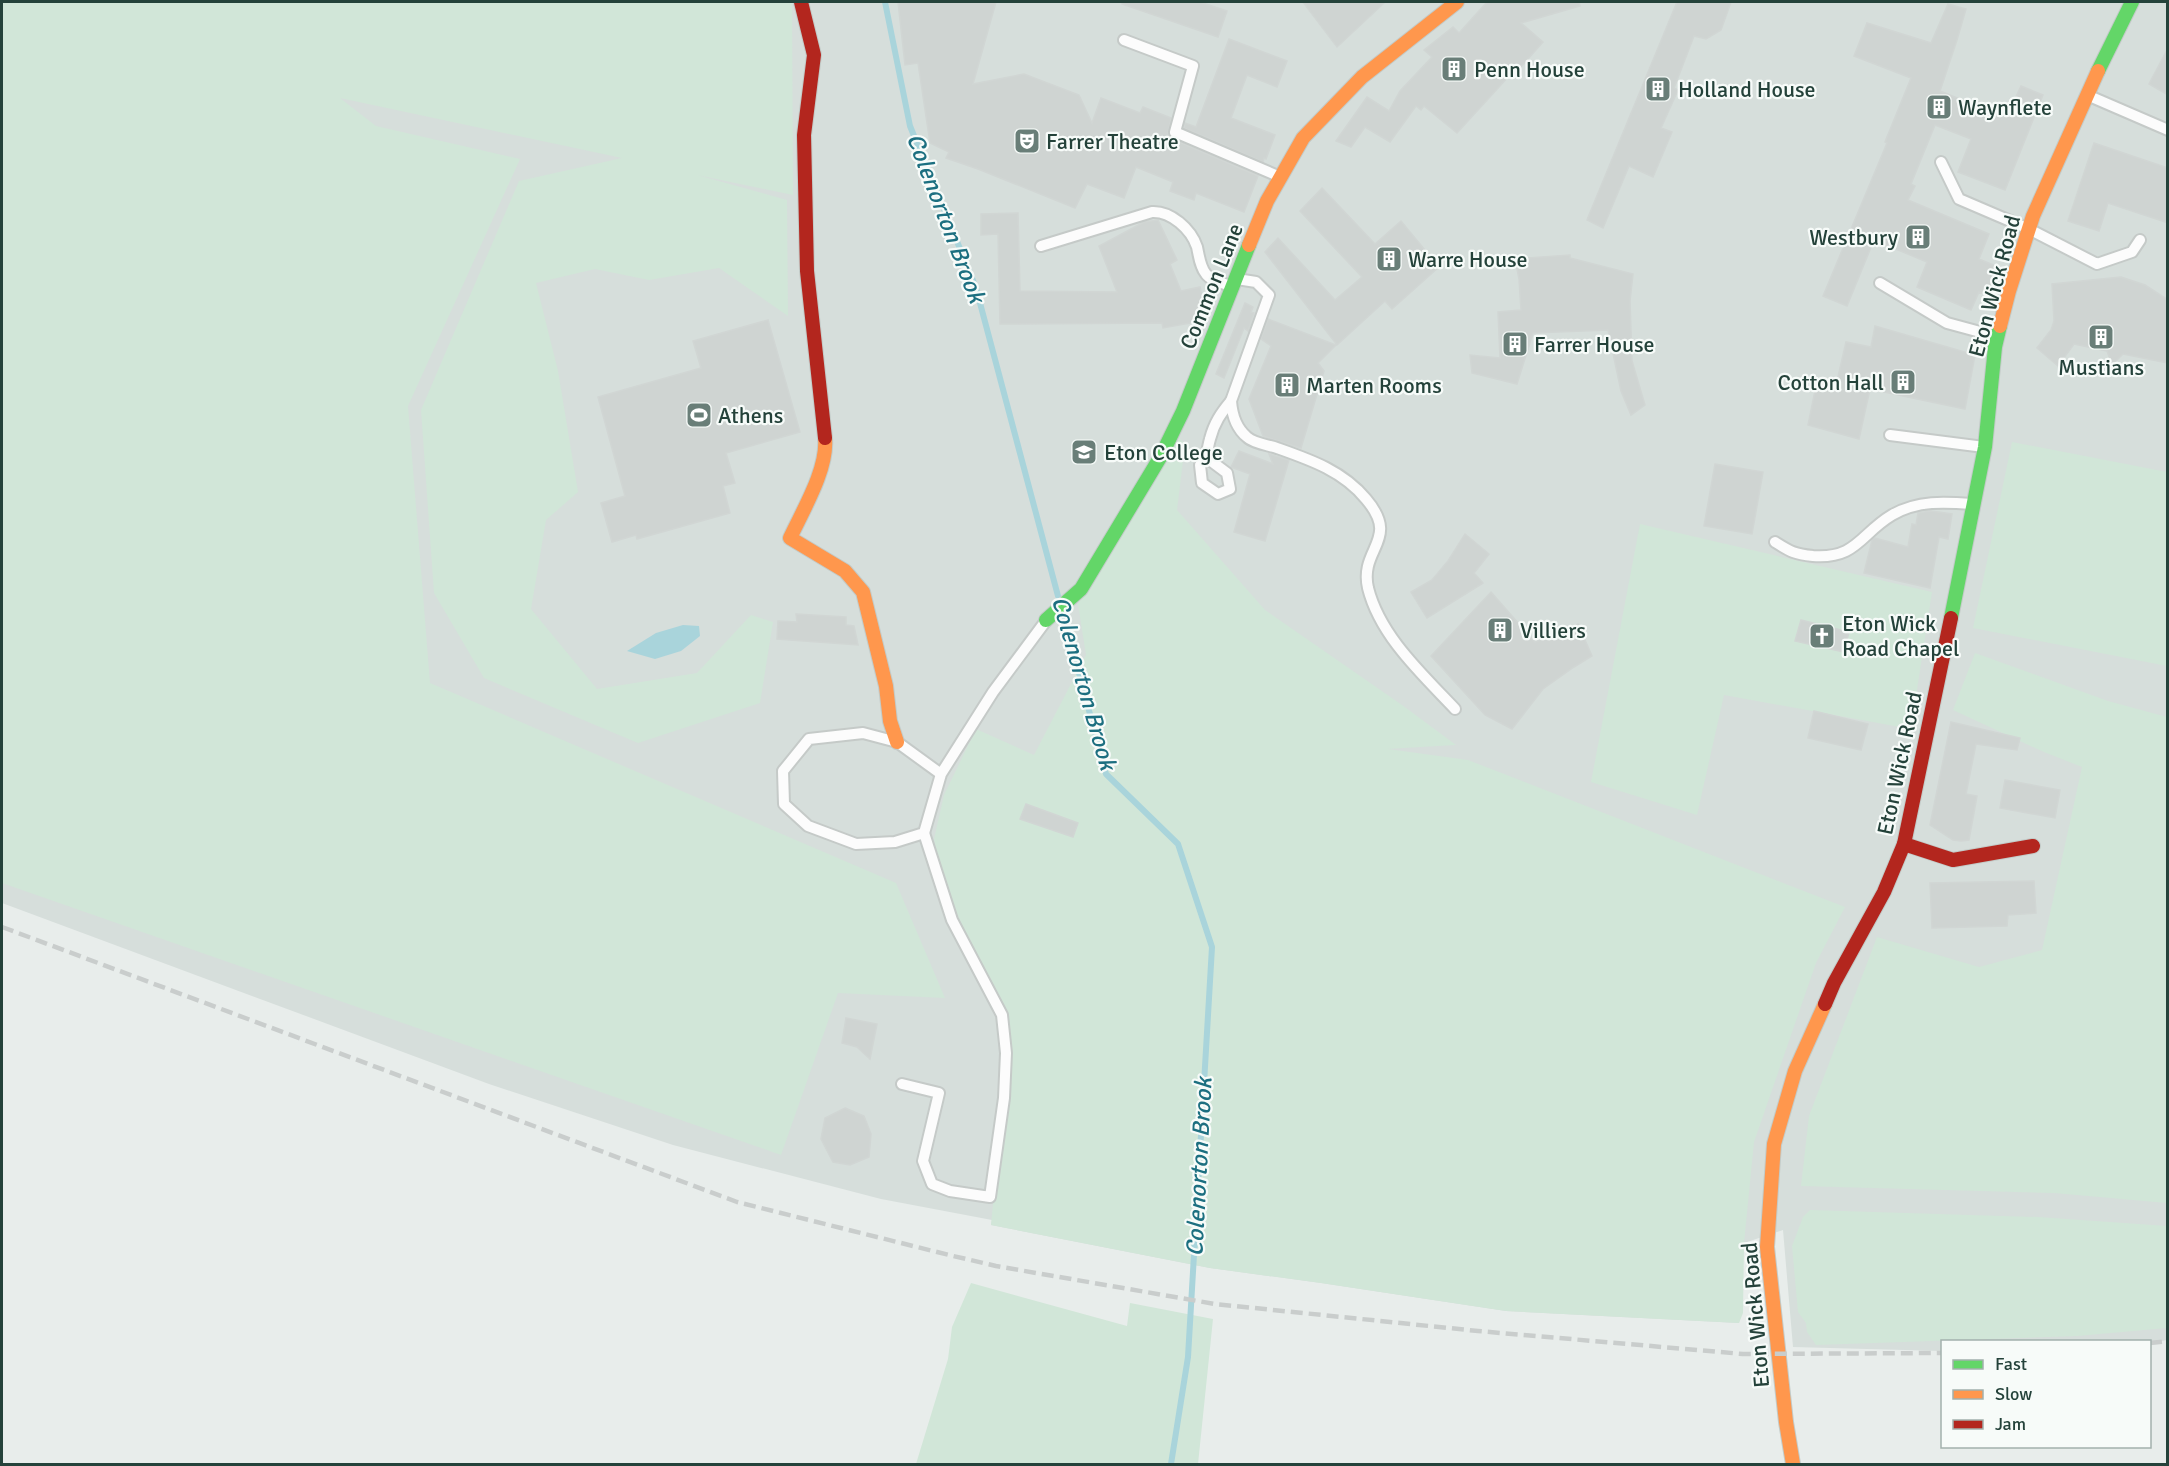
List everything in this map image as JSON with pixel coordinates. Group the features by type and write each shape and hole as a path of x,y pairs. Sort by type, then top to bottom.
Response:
{"street":[{"path":"801,2 814,55 804,135 807,271 826,449 823,464 789,538 845,571 863,592 886,686 890,722 897,742"},
{"name":"Common Lane","path":"1046,620 1081,589 1161,456 1183,411 1267,201 1303,138 1362,77 1457,2"},
{"name":"Eton Wick Road","path":"1793,1464 1786,1422 1776,1312 1767,1246 1774,1144 1795,1071 1834,983 1884,892 1904,844 1985,447 1998,337 2029,229 2087,94 2132,2"},
{"path":"1904,844 1953,860 2033,846"}],"lane":[{"path":"1124,40 1193,66 1175,132 1281,177"},
{"path":"2087,94 2168,130"},
{"path":"1941,162 1959,199 2029,229 2097,264 2132,252 2140,240"},
{"path":"1041,246 1161,211 1178,221 1187,230 1196,244 1206,274 1210,279 1235,283 1256,282 1269,295 1231,401 1218,417 1210,439 1207,458"},
{"path":"1880,284 1947,323 1998,337"},
{"path":"1231,401 1233,417 1248,438 1313,460 1350,481 1368,501 1379,520 1382,535 1371,554 1366,577 1377,612 1396,643 1455,709"},
{"path":"1890,435 1985,447"},
{"path":"1775,542 1794,554 1829,557 1845,553 1893,514 1935,501 1973,504"},
{"path":"902,1084 939,1094 923,1161 932,1184 950,1191 990,1197 1004,1098 1006,1053 1002,1015 952,920 924,833 940,774 993,692 1046,620"},
{"path":"924,833 895,842 856,844 808,826 784,804 783,771 809,739 862,733 897,742 940,774"}],"shaded area":[{"name":"Eton College","path":"2,2 2167,2 2167,1340 2151,1343 2151,1340 1941,1340 1941,1351 1793,1347 1783,1230 1744,1243 1739,1323 1506,1311 1210,1268 991,1225 992,1220 881,1199 673,1145 489,1084 2,903"}],"green space":[{"path":"2,2 792,2 793,195 697,175 787,200 788,316 719,268 649,280 595,269 536,283 558,371 578,492 546,520 531,609 597,689 697,673 751,615 773,622 760,703 638,743 484,678 434,593 421,410 519,181 622,158 340,98 376,126 520,159 408,406 430,683 896,883 945,998 838,993 781,1155 2,883"},
{"path":"1179,438 1185,444 1177,510 1265,610 1456,745 1388,749 1468,760 1845,907 1816,963 1754,1142 1744,1243 1743,1313 1739,1323 1506,1311 1210,1268 991,1225 998,1150 1005,1021 939,874 934,839 944,795 976,729 1034,755 1086,655 1078,604"},
{"path":"2012,442 2167,472 2167,666 1973,628"},
{"path":"1640,524 1932,592 1911,729 1724,695 1697,815 1591,782"},
{"path":"1975,653 2108,701 2167,717 2167,1203 2054,1193 1801,1186 1809,1116 1877,937 1979,967 2042,950 2082,767 1953,710"},
{"path":"1810,1210 2038,1217 2167,1226 2167,1328 2077,1336 1816,1345 1798,1312 1792,1246 1803,1217"},
{"path":"971,1283 1127,1326 1130,1303 1213,1319 1198,1464 916,1464 948,1359 952,1327"}],"water":[{"path":"683,625 699,626 700,636 681,651 655,659 627,651 656,633"}],"building":[{"path":"898,2 996,2 973,84 1024,74 1079,95 1092,123 1101,98 1140,113 1143,107 1171,118 1168,133 1172,139 1258,176 1244,212 1196,193 1194,200 1170,191 1173,182 1136,167 1124,198 1087,184 1075,208 946,158 949,152 930,143 918,63 905,65"},
{"path":"1122,2 1200,2 1227,11 1218,37 1122,4"},
{"path":"1303,2 1385,2 1337,47"},
{"name":"Penn House","path":"1487,2 1579,2 1580,6 1521,23 1543,42 1457,133 1424,106 1421,110 1416,106 1390,142 1365,127 1351,147 1336,141 1367,97 1389,111 1400,91 1432,57 1424,50 1453,27 1459,33"},
{"name":"Holland House","path":"1677,2 1731,2 1721,30 1706,39 1694,36 1674,88 1678,90 1661,128 1672,132 1653,177 1629,166 1603,228 1587,220"},
{"path":"1948,4 1966,9 1940,91 2006,118 2021,86 2043,95 2005,190 1958,172 1971,139 1935,125 1911,184 1915,186 1908,200 1989,234 1979,259 1998,267 1986,295 1979,292 1971,310 1917,287 1927,262 1874,240 1847,306 1823,296 1887,143 1885,142 1911,78 1854,56 1867,23 1931,43"},
{"path":"1229,39 1287,61 1277,87 1247,75 1231,118 1275,135 1263,162 1184,128 1185,123 1196,127"},
{"path":"2168,48 2168,95 2149,84"},
{"path":"2094,143 2168,168 2168,223 2108,203 2099,231 2068,221"},
{"name":"Warre House","path":"1322,188 1375,244 1401,221 1439,267 1392,309 1385,301 1337,345 1265,252 1278,238 1335,300 1362,277 1300,211"},
{"path":"1018,213 1020,291 1117,292 1099,246 1144,222 1158,220 1177,260 1170,264 1181,291 1200,287 1205,310 1201,321 1163,328 1162,323 1000,324 998,234 981,235 981,214"},
{"name":"Farrer House","path":"1570,255 1570,258 1633,274 1630,301 1632,361 1645,405 1631,415 1621,391 1608,330 1533,333 1517,384 1472,373 1470,355 1500,358 1498,312 1521,310 1515,259"},
{"name":"Mustians","path":"2121,277 2145,285 2168,300 2168,363 2123,354 2112,365 2107,351 2074,344 2058,366 2037,348 2051,330 2054,321 2052,284"},
{"path":"1245,303 1253,307 1251,312 1254,313 1248,331 1244,328 1224,378 1216,374"},
{"name":"Marten Rooms","path":"1268,319 1336,345 1318,363 1324,371 1301,448 1263,436 1249,399 1271,346 1261,339"},
{"name":"Athens","path":"768,320 800,432 726,453 735,483 723,486 730,513 637,539 636,535 612,542 601,503 625,496 598,397 701,368 693,341"},
{"name":"Cotton Hall","path":"1875,326 1975,355 1965,409 1870,389 1859,439 1808,425 1816,386 1835,390 1846,342 1871,347"},
{"path":"1239,451 1273,464 1269,454 1289,460 1265,541 1234,532 1250,474 1231,467"},
{"path":"1715,464 1763,472 1752,534 1704,526"},
{"path":"1931,511 1952,514 1948,539 1939,537 1930,588 1864,573 1872,540 1875,538 1908,547 1912,524 1916,525 1918,513"},
{"path":"1465,534 1489,554 1474,573 1483,583 1427,618 1411,592 1432,580 1448,561"},
{"name":"Villiers","path":"1491,592 1535,642 1578,624 1592,656 1543,689 1512,729 1485,715 1431,656"},
{"path":"796,614 846,617 846,625 854,626 858,645 777,639 778,621 797,622"},
{"name":"Eton Wick Road Chapel","path":"1801,620 1849,632 1844,652 1795,641"},
{"path":"1814,711 1868,724 1861,750 1808,738"},
{"path":"1951,722 2020,738 2017,750 1976,744 1966,794 1977,796 1969,840 1961,841 1953,840 1930,825"},
{"path":"2005,780 2060,790 2055,818 2000,808"},
{"path":"1026,804 1078,823 1073,837 1020,819"},
{"path":"2034,881 2036,913 2008,915 2007,926 1932,928 1930,883"},
{"path":"846,1018 877,1024 870,1059 857,1047 842,1043"},
{"path":"845,1108 864,1116 871,1134 869,1157 850,1165 833,1162 821,1139 825,1118"}],"waterway":[{"name":"Colenorton Brook","path":"885,2 910,126 976,288 1058,596"},
{"name":"Colenorton Brook","path":"1064,617 1106,774 1178,844 1212,947 1188,1357 1171,1464"}],"railway":[{"path":"2,927 737,1202 996,1266 1215,1304 1478,1331 1743,1354 1941,1353"},
{"path":"2151,1343 2168,1341"}],"traffic: fast":[{"path":"2098,71 2132,2"},
{"path":"1046,620 1081,589 1161,456 1183,411 1249,245"},
{"path":"1951,618 1985,447 1995,347 2000,326"}],"traffic: slow":[{"path":"1249,245 1267,201 1303,138 1362,77 1457,2"},
{"path":"2000,326 2033,216 2098,71"},
{"path":"825,438 823,463 819,476 790,538 845,571 863,592 886,686 890,721 897,742"},
{"path":"1793,1464 1786,1422 1767,1247 1774,1144 1795,1071 1825,1004"}],"traffic: jam":[{"path":"801,2 814,55 804,135 807,271 825,438"},
{"path":"1825,1004 1834,983 1884,892 1904,844 1951,618"},
{"path":"1904,844 1953,860 2033,846"}],"place":[{"name":"Penn House","path":"1454,69"},
{"name":"Holland House","path":"1658,89"},
{"name":"Waynflete","path":"1939,107"},
{"name":"Farrer Theatre","path":"1027,141"},
{"name":"Westbury","path":"1918,237"},
{"name":"Warre House","path":"1389,259"},
{"name":"Mustians","path":"2101,337"},
{"name":"Farrer House","path":"1515,344"},
{"name":"Cotton Hall","path":"1903,382"},
{"name":"Marten Rooms","path":"1287,385"},
{"name":"Athens","path":"699,415"},
{"name":"Eton College","path":"1084,452"},
{"name":"Villiers","path":"1500,630"},
{"name":"Eton Wick Road Chapel","path":"1822,636"}]}
